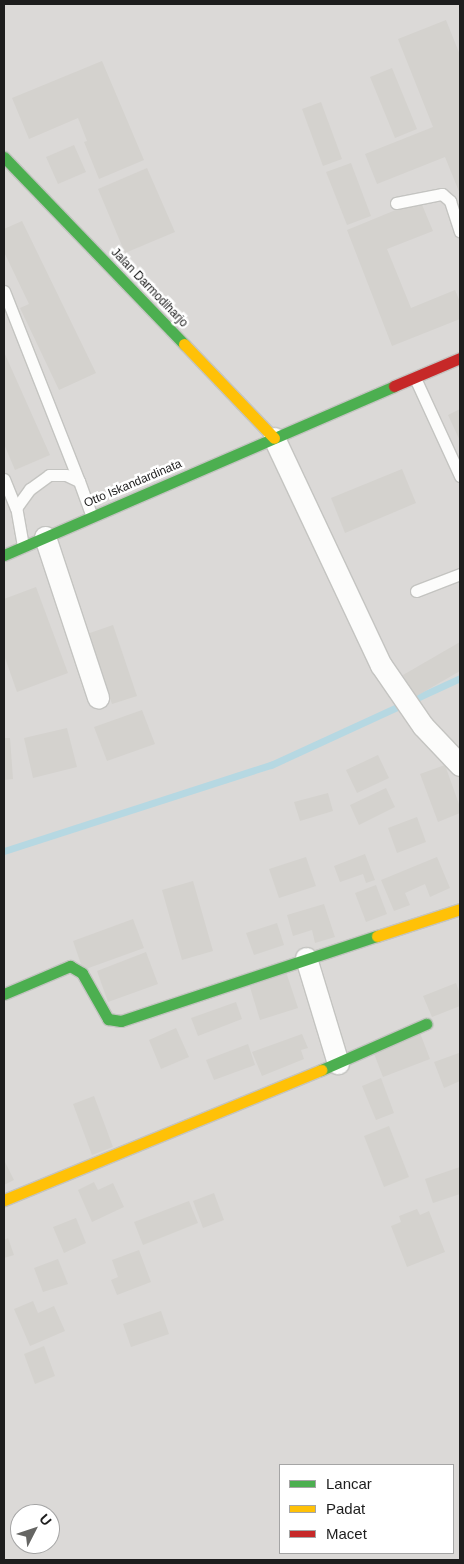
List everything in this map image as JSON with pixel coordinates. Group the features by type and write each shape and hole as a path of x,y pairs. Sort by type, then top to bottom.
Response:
{"street":[{"name":"Jalan Darmodiharjo","path":"4,157 274,438"},
{"name":"Otto Iskandardinata","path":"4,555 460,358"},
{"path":"274,438 367,638 404,700 423,726 460,765"},
{"path":"45,537 98,697"},
{"path":"4,994 70,966 82,973 108,1019 121,1021 306,958 460,909"},
{"path":"306,958 338,1063"},
{"path":"4,1200 338,1063 426,1024"}],"lane":[{"path":"396,203 442,194 450,202 460,231"},
{"path":"4,291 92,516"},
{"path":"415,378 460,476"},
{"path":"16,508 30,489 49,475 66,475 79,481"},
{"path":"4,479 16,508 23,547"},
{"path":"416,591 460,574"}],"shaded area":[{"path":"4,4 460,4 460,1560 4,1560"}],"building":[{"path":"446,20 460,55 460,194 445,157 377,184 365,154 433,127 398,39"},
{"path":"102,61 144,160 99,179 84,142 87,141 78,118 29,139 12,98"},
{"path":"392,68 417,129 395,138 370,77"},
{"path":"321,102 342,159 323,166 302,109"},
{"path":"74,145 86,172 58,184 46,157"},
{"path":"351,163 371,216 347,225 326,172"},
{"path":"147,168 175,232 125,253 98,189"},
{"path":"420,200 433,231 387,249 411,308 455,290 460,302 460,319 392,346 347,230"},
{"path":"22,221 96,373 59,390 20,308 29,304 4,252 4,229"},
{"path":"4,352 50,455 15,470 4,444"},
{"path":"460,409 460,441 448,415"},
{"path":"402,469 416,503 345,533 331,498"},
{"path":"36,587 68,673 17,692 4,655 4,599"},
{"path":"113,625 137,696 112,704 87,634"},
{"path":"460,642 460,671 415,697 403,675"},
{"path":"142,710 155,744 107,761 94,727"},
{"path":"67,728 77,767 33,778 24,738"},
{"path":"4,738 10,738 13,779 4,780"},
{"path":"378,755 389,778 357,793 346,770"},
{"path":"445,765 460,807 460,813 438,822 420,774"},
{"path":"386,788 395,807 359,825 350,805"},
{"path":"328,793 333,811 300,821 294,802"},
{"path":"417,817 426,842 397,853 388,828"},
{"path":"365,854 375,880 366,883 363,874 340,882 334,866"},
{"path":"306,857 316,886 279,898 269,869"},
{"path":"437,857 450,888 430,897 425,884 405,893 410,905 394,911 381,880"},
{"path":"193,881 213,951 182,960 162,890"},
{"path":"376,885 387,914 366,922 355,893"},
{"path":"324,904 335,937 315,943 312,930 293,936 287,915"},
{"path":"133,919 144,948 83,970 73,941"},
{"path":"277,923 284,945 254,955 246,933"},
{"path":"146,952 158,984 108,1002 97,971"},
{"path":"286,972 298,1008 260,1020 249,984"},
{"path":"456,983 460,994 460,1006 432,1017 423,996"},
{"path":"236,1002 242,1019 198,1036 191,1018"},
{"path":"176,1028 189,1057 161,1069 149,1040"},
{"path":"420,1033 430,1059 383,1077 373,1051"},
{"path":"302,1034 308,1048 301,1050 304,1059 262,1076 252,1052"},
{"path":"248,1044 255,1065 214,1080 206,1060"},
{"path":"459,1053 460,1081 444,1088 434,1062"},
{"path":"381,1078 394,1113 376,1120 362,1086"},
{"path":"94,1096 113,1147 92,1155 73,1104"},
{"path":"389,1126 409,1177 384,1187 364,1136"},
{"path":"4,1160 14,1180 4,1185"},
{"path":"460,1167 460,1194 433,1203 425,1179"},
{"path":"94,1182 98,1190 113,1183 124,1207 92,1222 78,1190"},
{"path":"214,1193 224,1220 203,1228 193,1201"},
{"path":"189,1201 198,1223 143,1245 134,1222"},
{"path":"417,1209 420,1215 429,1211 445,1252 407,1267 391,1226 401,1222 399,1216"},
{"path":"76,1218 86,1243 64,1253 53,1227"},
{"path":"8,1238 14,1255 4,1258 4,1240"},
{"path":"139,1250 151,1282 117,1295 111,1280 118,1277 112,1260"},
{"path":"58,1259 68,1284 43,1292 34,1268"},
{"path":"33,1301 38,1313 54,1306 65,1331 30,1346 14,1309"},
{"path":"161,1311 169,1334 131,1347 123,1324"},
{"path":"44,1346 55,1376 35,1384 24,1354"}],"waterway":[{"path":"4,851 271,765 460,678"}],"traffic: fast":[{"path":"4,157 184,344"},
{"path":"4,555 394,386"},
{"path":"4,994 70,966 82,973 108,1019 121,1021 377,936"},
{"path":"321,1070 426,1024"}],"traffic: slow":[{"path":"184,344 274,438"},
{"path":"377,936 460,909"},
{"path":"4,1200 321,1070"}],"traffic: jam":[{"path":"394,386 460,358"}]}
